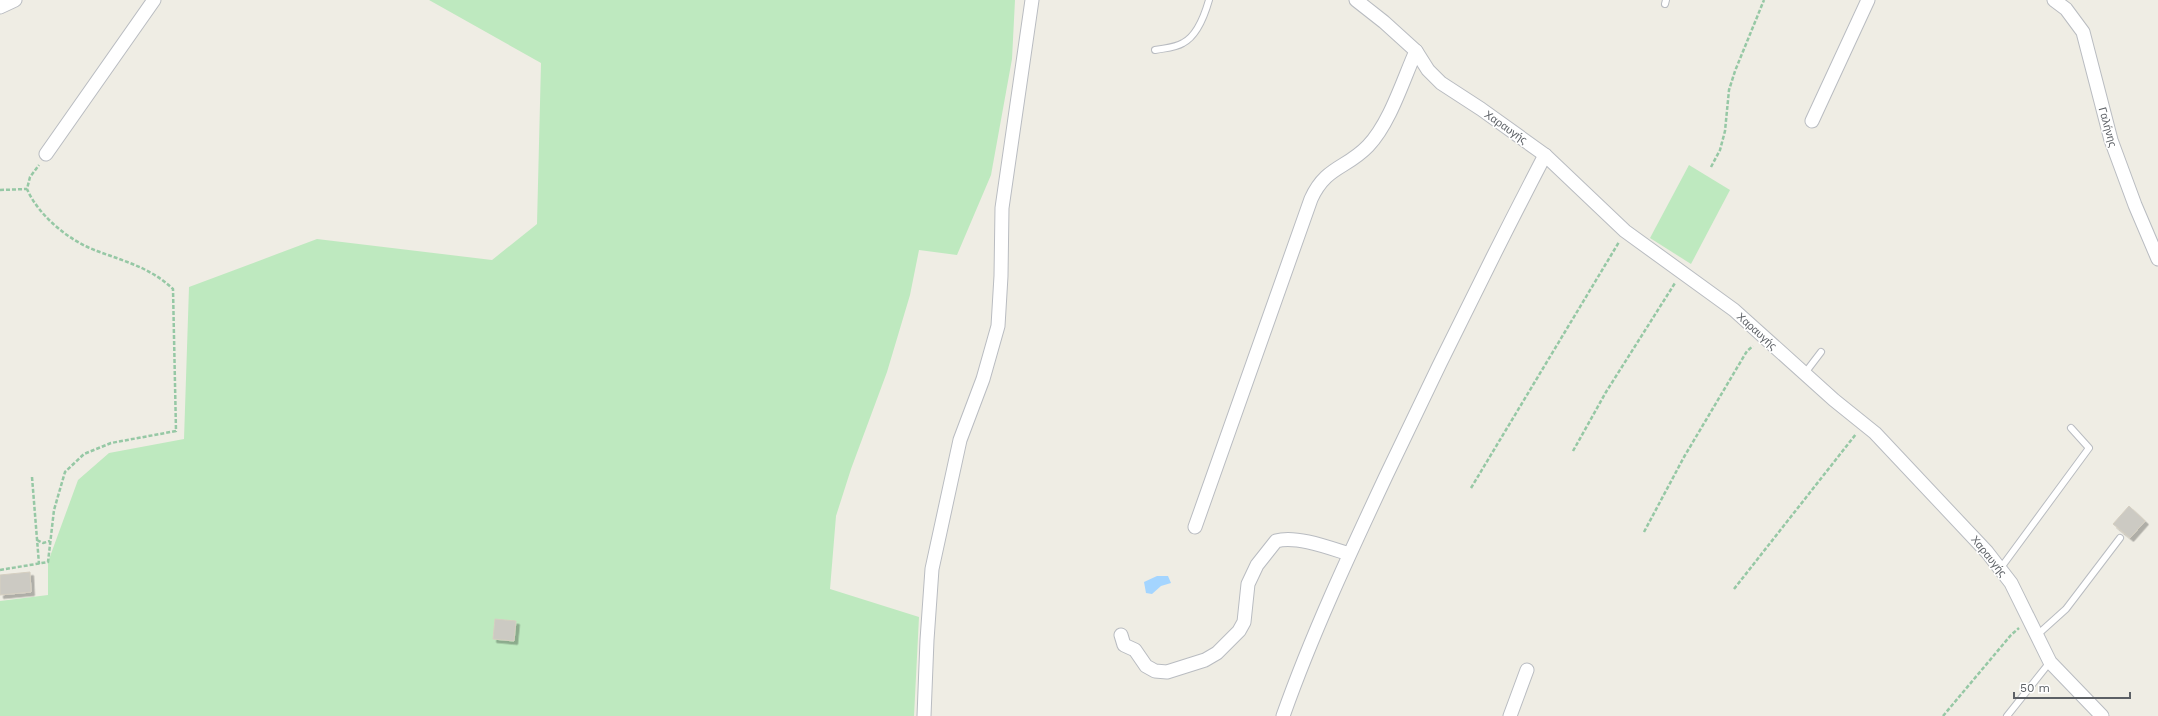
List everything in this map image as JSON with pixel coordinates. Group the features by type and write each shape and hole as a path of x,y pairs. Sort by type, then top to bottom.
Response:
{"street":[{"path":"0,7 15,0"},
{"path":"46,154 154,0"},
{"path":"924,716 932,569 960,440 983,379 998,326 1001,276 1002,208 1032,0"},
{"name":"Χαραυγής","path":"1356,0 1384,22 1416,51 1428,70 1442,83 1545,155 1625,231 1734,310 1876,433 1954,515 2000,569 2011,583 2050,662 2102,716"},
{"path":"1812,121 1868,0"},
{"name":"Γαλήνης","path":"2054,0 2066,9 2083,32 2111,140 2135,205 2158,259"},
{"path":"1195,527 1316,186 1325,176 1368,146 1378,133 1416,51"},
{"path":"1283,716 1305,656 1350,554 1439,363 1545,155"},
{"path":"1121,635 1124,645 1136,650 1146,666 1155,671 1167,672 1205,660 1226,645 1240,632 1245,616 1248,584 1257,565 1276,540 1290,539 1327,547 1350,554"},
{"path":"1510,716 1527,670"}],"lane":[{"path":"1155,50 1176,47 1185,43 1201,21 1209,0"},
{"path":"1805,373 1821,352"},
{"path":"2000,569 2089,448 2071,428"},
{"path":"2036,636 2066,609 2120,538"},
{"path":"2007,716 2050,662"}],"path":[{"path":"1711,166 1720,150 1726,131 1729,90 1735,71 1764,0"},
{"path":"0,570 48,562 54,510 65,472 84,454 111,443 176,431 175,314 173,289 163,279 141,266 117,256 96,250 72,237 48,219 31,199 27,189 30,177 46,154"},
{"path":"0,190 27,189"},
{"path":"1472,488 1625,231"},
{"path":"1573,451 1606,392 1682,272"},
{"path":"1644,532 1746,351 1755,344 1757,330"},
{"path":"1734,589 1864,424"},
{"path":"32,477 39,564"},
{"path":"37,540 43,543 51,541"},
{"path":"1943,716 2011,635 2029,620"}],"green space":[{"path":"429,0 1015,0 1012,59 991,175 957,255 919,250 910,295 887,372 851,469 836,516 830,589 919,617 914,716 0,716 0,601 48,595 48,562 78,480 109,453 184,439 189,287 317,239 492,260 537,224 541,63"},
{"path":"1689,165 1730,190 1691,264 1650,238"}],"water":[{"path":"1157,576 1168,576 1171,583 1161,586 1152,594 1146,593 1144,582"}],"building":[{"path":"2129,506 2145,521 2130,538 2113,524"},
{"path":"30,572 31,592 0,595 0,575"},
{"path":"495,619 516,621 514,641 493,639"}]}
